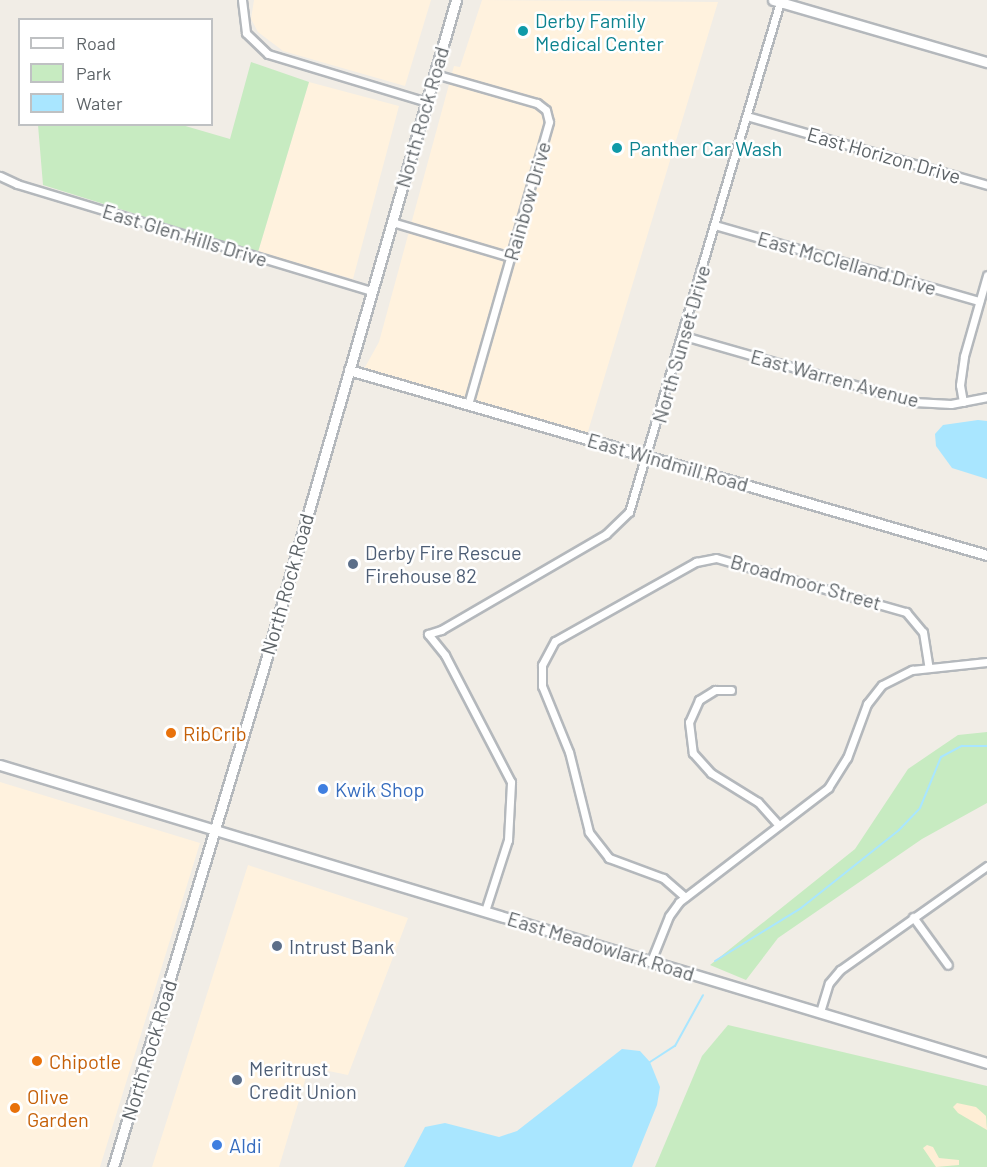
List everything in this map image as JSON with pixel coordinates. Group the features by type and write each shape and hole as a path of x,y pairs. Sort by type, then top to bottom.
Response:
{"main road":[{"name":"North Rock Road","path":"113,1167 215,828 456,0"},
{"path":"776,1 987,62"},
{"name":"East Windmill Road","path":"349,370 987,555"},
{"name":"East Meadowlark Road","path":"0,765 215,828 987,1063"}],"street":[{"path":"242,0 241,13 246,33 268,54 427,102"},
{"name":"North Sunset Drive","path":"485,911 508,840 512,782 445,655 428,634 441,630 606,534 629,512 684,336 747,116 776,1"},
{"name":"Rainbow Drive","path":"435,74 537,103 546,110 549,122 468,404"},
{"name":"East Horizon Drive","path":"747,116 987,184"},
{"name":"East Glen Hills Drive","path":"0,176 17,184 372,291"},
{"path":"392,222 510,257"},
{"name":"East McClelland Drive","path":"715,225 979,301"},
{"path":"963,402 960,384 964,356 987,275"},
{"name":"East Warren Avenue","path":"684,336 914,402 963,402 987,396"},
{"name":"Broadmoor Street","path":"685,897 663,878 609,858 589,832 571,758 542,686 542,665 555,640 696,562 716,558 906,612 923,632 929,668"},
{"path":"651,961 669,916 685,897 836,778 863,710 875,692 900,674 929,668 987,662"},
{"path":"731,690 715,690 699,700 689,722 690,746 705,768 746,793 779,825"},
{"path":"820,1012 832,978 913,917 987,866"},
{"path":"913,917 948,965"}],"shaded area":[{"path":"254,0 431,0 405,86 283,51 258,32 251,19"},
{"path":"482,0 718,2 586,438 364,369 379,342 454,66 460,67"},
{"path":"309,82 399,106 353,279 258,252"},
{"path":"0,782 200,843 100,1167 0,1167"},
{"path":"248,865 408,918 348,1075 309,1067 279,1167 152,1167"}],"green space":[{"path":"251,62 309,82 258,252 43,185 38,126 185,126 230,139"},
{"path":"987,732 987,803 922,839 778,938 746,980 710,965 855,849 908,769 958,735"},
{"path":"728,1025 987,1086 987,1167 655,1167 702,1056"}],"sand":[{"path":"957,1103 976,1107 986,1116 987,1130 958,1113 953,1107"},
{"path":"927,1145 933,1147 939,1158 959,1160 959,1165 936,1167 923,1148"}],"water":[{"path":"978,420 987,421 987,479 952,468 936,446 935,434 943,425"},
{"path":"622,1049 640,1051 650,1062 660,1087 657,1105 632,1167 404,1167 425,1127 445,1123 499,1137 517,1131"}],"waterway":[{"path":"715,961 801,908 899,830 920,808 941,757 962,746 987,746"},
{"path":"650,1062 675,1046 703,995"}],"place":[{"name":"Derby Family Medical Center","path":"523,31"},
{"name":"Panther Car Wash","path":"617,148"},
{"name":"Derby Fire Rescue Firehouse 82","path":"353,564"},
{"name":"RibCrib","path":"171,733"},
{"name":"Kwik Shop","path":"323,789"},
{"name":"Intrust Bank","path":"277,946"},
{"name":"Chipotle","path":"37,1061"},
{"name":"Meritrust Credit Union","path":"237,1080"},
{"name":"Olive Garden","path":"15,1108"},
{"name":"Aldi","path":"217,1145"}]}
